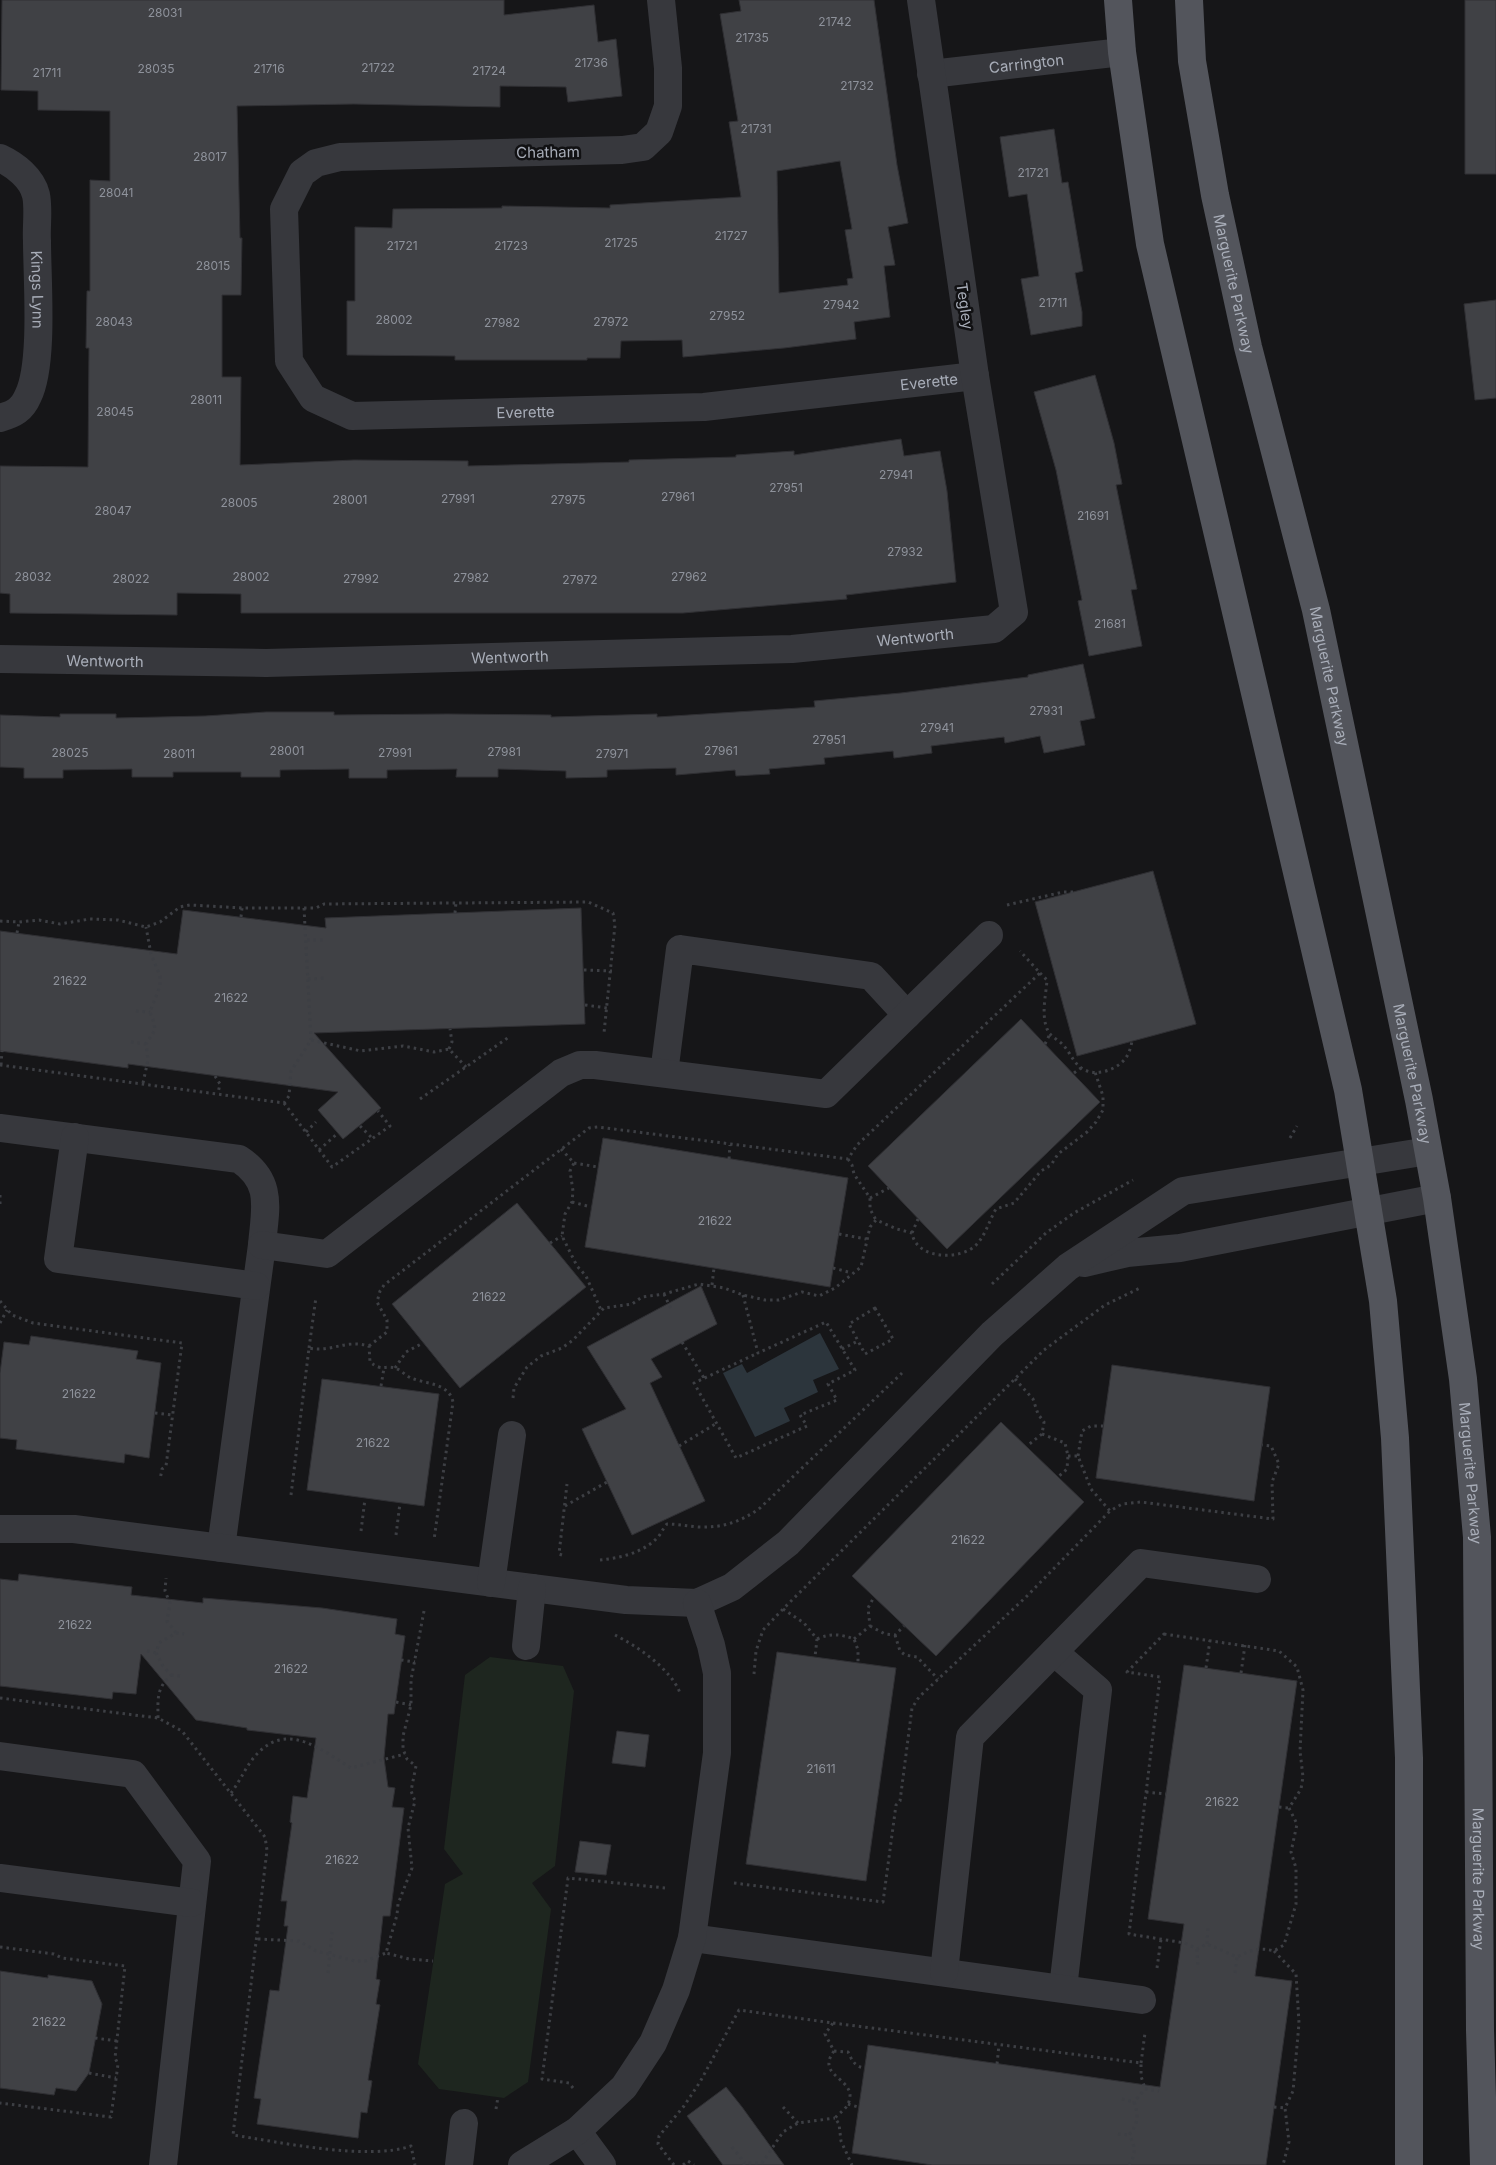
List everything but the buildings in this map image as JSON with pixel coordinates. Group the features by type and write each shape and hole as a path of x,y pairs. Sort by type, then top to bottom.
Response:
{"main road":[{"path":"1118,0 1122,52 1150,244 1348,1090 1383,1302 1395,1438 1408,1729 1408,2165"},
{"name":"Marguerite Parkway","path":"1189,0 1192,62 1215,195 1248,347 1316,610 1437,1198 1463,1380 1476,1537 1480,2030 1484,2165"}],"street":[{"name":"Chatham","path":"302,173 316,163 340,157 622,150 643,147 659,132 668,106 668,68 661,0"},
{"name":"Tegley","path":"921,0 975,376 1014,612"},
{"name":"Carrington","path":"931,74 1122,52"},
{"name":"Kings Lynn","path":"0,158 11,164 26,178 36,195 38,291 36,376 28,397 16,414 0,418"},
{"name":"Everette","path":"302,173 284,209 289,361 313,398 352,416 704,407 975,376"},
{"name":"Wentworth","path":"0,659 266,663 792,648 994,628 1014,612"},
{"path":"262,1245 327,1254 569,1069 580,1065 664,1073 826,1094 989,935"},
{"path":"664,1073 680,949 871,976 907,1015"},
{"path":"0,1128 239,1159 252,1168 264,1186 266,1201 262,1245 221,1548"},
{"path":"75,1137 58,1259 256,1286"},
{"path":"0,1529 74,1529 626,1600 697,1603 732,1587 788,1543 992,1334 1068,1267 1183,1191 1428,1151"},
{"path":"1068,1267 1127,1254 1180,1248 1367,1210 1437,1198"},
{"path":"492,1582 512,1435"},
{"path":"944,1972 970,1737 1141,1563 1257,1579"},
{"path":"526,1646 532,1588"},
{"path":"522,2165 576,2131 624,2087 652,2043 676,1990 692,1938 717,1753 717,1673 711,1644 697,1603"},
{"path":"1054,1652 1098,1690 1063,1988"},
{"path":"0,1756 133,1774 197,1861 163,2165"},
{"path":"0,1878 192,1903"},
{"path":"692,1938 1142,2000"},
{"path":"459,2165 464,2123"},
{"path":"576,2131 602,2165"}],"path":[{"path":"0,921 39,920 60,924 90,919 118,920 146,927 160,922 180,907 190,906 316,908 324,904 580,901 613,913 615,926 612,971 604,1036"},
{"path":"456,902 456,913"},
{"path":"241,917 242,908"},
{"path":"284,1103 289,1096 291,1070 311,1040 304,908"},
{"path":"17,933 19,922"},
{"path":"143,1083 148,1060 146,1044 154,1030 154,1023 150,1012 160,986 160,976 151,954 146,927"},
{"path":"307,940 325,940"},
{"path":"584,970 612,971"},
{"path":"1040,973 1047,980 1044,1005 1050,1034 1045,1044"},
{"path":"308,979 327,978"},
{"path":"585,1005 607,1008"},
{"path":"136,1011 150,1012"},
{"path":"311,1040 361,1051 402,1046 434,1052 448,1049 452,1042 450,1029"},
{"path":"1050,1034 1062,1044 1081,1068 1085,1071 1095,1072 1102,1072 1119,1065 1126,1058 1132,1041"},
{"path":"420,1099 510,1037"},
{"path":"131,1042 146,1044"},
{"path":"448,1049 466,1067"},
{"path":"2,1051 0,1065 284,1103 332,1167 390,1126 378,1110"},
{"path":"1074,1073 1081,1068"},
{"path":"918,1219 912,1232 914,1241 922,1248 936,1254 958,1255 972,1248 984,1235 996,1209 1014,1203 1042,1171 1051,1165 1058,1154 1087,1132 1101,1116 1103,1096 1095,1072"},
{"path":"215,1076 220,1084 218,1093"},
{"path":"306,1132 316,1122"},
{"path":"360,1126 372,1138"},
{"path":"1287,1142 1297,1126"},
{"path":"319,1150 338,1133"},
{"path":"729,1159 730,1145"},
{"path":"561,1149 574,1163 598,1167"},
{"path":"848,1159 854,1174 870,1198 870,1210 876,1220 912,1232"},
{"path":"574,1163 570,1171 573,1191 572,1202 566,1214 562,1236 577,1266 586,1276 601,1310"},
{"path":"988,1289 1046,1233 1074,1213 1136,1179"},
{"path":"870,1198 889,1188"},
{"path":"0,1195 0,1205"},
{"path":"572,1202 591,1207"},
{"path":"513,1398 514,1388 527,1367 541,1356 562,1348 573,1340 604,1308 632,1304 642,1297 664,1294 689,1285 712,1285 743,1295 772,1300 779,1300 802,1292 818,1296 834,1288 861,1267 866,1239 870,1227 876,1220"},
{"path":"839,1234 866,1239"},
{"path":"550,1243 562,1236"},
{"path":"712,1285 714,1268"},
{"path":"833,1268 853,1273"},
{"path":"754,1676 756,1651 763,1630 783,1609 1044,1350 1071,1328 1105,1305 1145,1286"},
{"path":"664,1294 672,1311"},
{"path":"743,1295 758,1353"},
{"path":"291,1495 316,1297"},
{"path":"0,1301 12,1315 33,1323 182,1343 166,1466 162,1469 160,1480"},
{"path":"875,1308 893,1339 865,1354 858,1341 849,1324 875,1308"},
{"path":"0,1323 7,1310"},
{"path":"826,1322 854,1370 828,1384 837,1400 800,1415 807,1426 736,1458 694,1383 758,1353 826,1322"},
{"path":"842,1349 858,1341"},
{"path":"682,1342 704,1378"},
{"path":"309,1348 323,1350 352,1343 369,1346 370,1362 377,1367 395,1368 410,1378 443,1388 452,1397 453,1402 434,1541"},
{"path":"395,1368 406,1352 423,1343"},
{"path":"381,1386 384,1368"},
{"path":"596,1560 628,1555 658,1537 667,1524 717,1526 734,1523 749,1517 904,1371"},
{"path":"1015,1379 1033,1399 1038,1414 1044,1422 1042,1434 1026,1446"},
{"path":"155,1413 173,1415"},
{"path":"679,1446 717,1423"},
{"path":"1103,1426 1091,1426 1082,1431 1078,1456 1091,1489 1110,1511"},
{"path":"1042,1434 1065,1443 1068,1456 1067,1469 1058,1477"},
{"path":"730,1890 731,1882 883,1902 896,1806 900,1801 912,1708 919,1698 1026,1597 1110,1511 1122,1504 1141,1502 1273,1519 1272,1482 1279,1464 1271,1446 1262,1445"},
{"path":"1068,1456 1078,1456"},
{"path":"564,1507 607,1482"},
{"path":"565,1556 558,1554 567,1484"},
{"path":"361,1532 366,1499"},
{"path":"396,1536 400,1503"},
{"path":"157,1577 176,1579"},
{"path":"166,1578 165,1591 170,1603 167,1621 176,1633"},
{"path":"870,1626 868,1608 874,1597"},
{"path":"783,1609 804,1623 817,1639 815,1657"},
{"path":"414,1610 433,1612"},
{"path":"386,1954 397,1915 398,1904 412,1868 408,1828 415,1801 411,1791 416,1766 407,1759 403,1749 403,1736 411,1705 411,1680 416,1662 417,1644 424,1611"},
{"path":"870,1626 885,1634 895,1635"},
{"path":"854,1639 870,1626"},
{"path":"895,1635 904,1626"},
{"path":"180,1676 171,1675 163,1666 156,1653 159,1643 176,1633 184,1634"},
{"path":"610,1633 633,1644 658,1664 678,1686 684,1701"},
{"path":"817,1639 828,1634 838,1634 854,1639"},
{"path":"1197,1949 1185,1943 1129,1934 1160,1677 1126,1672 1164,1634 1280,1651 1297,1666 1302,1682 1300,1751 1303,1777 1300,1789 1290,1808"},
{"path":"895,1635 900,1651 905,1655 917,1658 938,1679"},
{"path":"854,1639 858,1650 858,1663"},
{"path":"1206,1668 1210,1640"},
{"path":"1242,1673 1245,1646"},
{"path":"147,1651 156,1653"},
{"path":"402,1660 416,1662"},
{"path":"158,1718 158,1699 162,1684 171,1675"},
{"path":"396,1702 411,1705"},
{"path":"231,1793 258,1752 274,1740 285,1738 311,1744 351,1768 405,1754"},
{"path":"1146,1792 1166,1794"},
{"path":"1279,1807 1290,1808"},
{"path":"1274,1951 1284,1945 1296,1904 1296,1868 1291,1852 1297,1824 1290,1808"},
{"path":"574,2090 569,2083 542,2079 568,1878 668,1888"},
{"path":"1207,1944 1208,1927"},
{"path":"328,1972 332,1932"},
{"path":"258,1940 299,1941 316,1951 330,1956 365,1961 386,1954 409,1960 433,1961"},
{"path":"1197,1949 1207,1944 1237,1957"},
{"path":"0,1947 54,1954 62,1958 125,1966 116,2041 115,2058 118,2064 111,2117 0,2103"},
{"path":"1237,1957 1251,1949 1264,1948 1274,1951 1296,1974 1299,2023 1293,2091 1285,2108 1289,2142 1283,2165"},
{"path":"1197,1949 1198,1968"},
{"path":"1235,1973 1237,1957"},
{"path":"674,2165 658,2144 659,2136 684,2106 700,2082 739,2010 1141,2063"},
{"path":"832,2023 826,2034 834,2051"},
{"path":"1145,2030 1141,2063 1141,2076 1145,2089"},
{"path":"95,2038 116,2041"},
{"path":"997,2064 1000,2044"},
{"path":"834,2051 848,2052 853,2062 858,2067 864,2068"},
{"path":"732,2147 744,2164 763,2164 783,2132 798,2122 835,2118 848,2104 848,2087 828,2067 828,2061 834,2051"},
{"path":"89,2073 116,2078"},
{"path":"1145,2089 1160,2091"},
{"path":"1134,2102 1145,2089"},
{"path":"495,2116 498,2097"},
{"path":"1122,2099 1134,2102"},
{"path":"1130,2136 1139,2118 1134,2102"},
{"path":"848,2104 858,2107"},
{"path":"782,2107 798,2122"},
{"path":"1274,2107 1285,2108"},
{"path":"835,2118 839,2124 841,2141 852,2165"},
{"path":"233,2134 305,2146 363,2152 403,2149 411,2146 415,2165"},
{"path":"1118,2134 1130,2136"},
{"path":"1129,2165 1135,2152 1134,2143 1130,2136"},
{"path":"683,2165 688,2161 694,2165"}],"shaded area":[{"path":"820,1333 839,1369 813,1380 818,1392 784,1408 790,1421 755,1437 723,1373 742,1364 747,1373"},
{"path":"490,1657 563,1666 574,1691 555,1866 532,1883 551,1909 528,2082 504,2098 439,2089 418,2064 445,1884 463,1874 444,1849 465,1675"}]}
